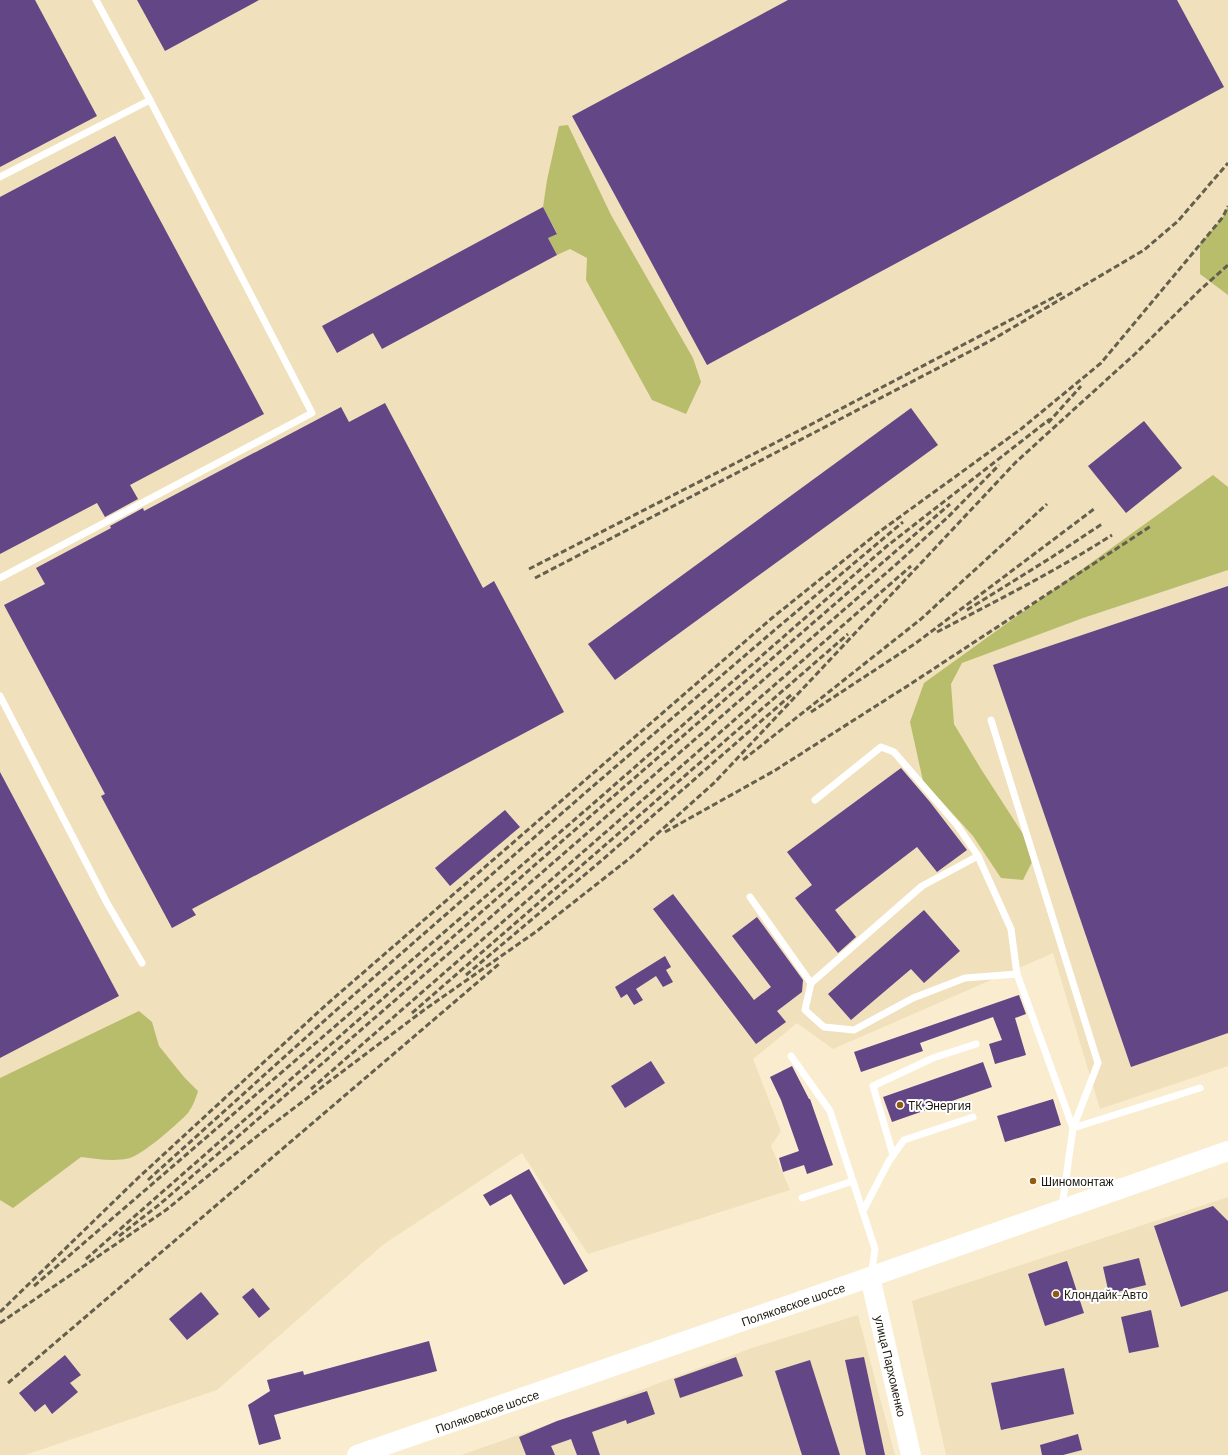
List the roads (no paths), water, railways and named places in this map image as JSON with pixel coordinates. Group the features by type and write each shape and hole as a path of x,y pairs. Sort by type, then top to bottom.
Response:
{"main road":[{"name":"Поляковское шоссе","path":"357,1455 1228,1151"},
{"name":"улица Пархоменко","path":"870,1277 911,1455"}],"lane":[{"path":"0,578 312,413 150,100 96,0"},
{"path":"0,177 150,100"},
{"path":"0,696 107,904 142,963"},
{"path":"991,720 1098,1063 1073,1128 1062,1210"},
{"path":"815,800 881,747 894,752 957,825 978,856 1011,930 1017,974 1073,1128"},
{"path":"978,856 922,886 811,983 805,1010 824,1026 854,1030 913,998 965,978 1017,974"},
{"path":"750,897 811,983"},
{"path":"893,1155 873,1086 933,1058 976,1044"},
{"path":"791,1056 830,1111 875,1249 870,1277"},
{"path":"1073,1128 1200,1088"},
{"path":"862,1211 893,1155 904,1140 973,1117"},
{"path":"802,1198 853,1181"}],"railway":[{"path":"535,578 990,341 1144,250 1178,221 1228,163"},
{"path":"0,1312 138,1178 327,1004 772,618 879,532 1021,429 1101,363 1223,217 1228,206"},
{"path":"0,1323 166,1210 261,1133 424,1010 537,931 630,858 715,782 1016,462 1136,353 1201,289 1228,265"},
{"path":"529,569 808,426 1062,293"},
{"path":"1048,423 1081,386"},
{"path":"34,1286 595,802 887,546 1050,419"},
{"path":"119,1236 160,1204 900,561 948,517 999,465"},
{"path":"86,1259 593,814 950,504"},
{"path":"743,760 921,619 1047,504"},
{"path":"811,712 916,643 1094,509"},
{"path":"148,1180 333,1013 592,787 903,522"},
{"path":"967,610 1102,524"},
{"path":"665,832 774,771 912,683 1151,526"},
{"path":"937,632 1048,573 1112,535"},
{"path":"311,1089 911,566"},
{"path":"412,1013 848,634"},
{"path":"466,975 601,861 791,695"},
{"path":"8,1383 499,964"}],"place":[{"name":"ТК Энергия","path":"900,1105"},
{"name":"Шиномонтаж","path":"1033,1181"},
{"name":"Клондайк-Авто","path":"1056,1294"}]}
